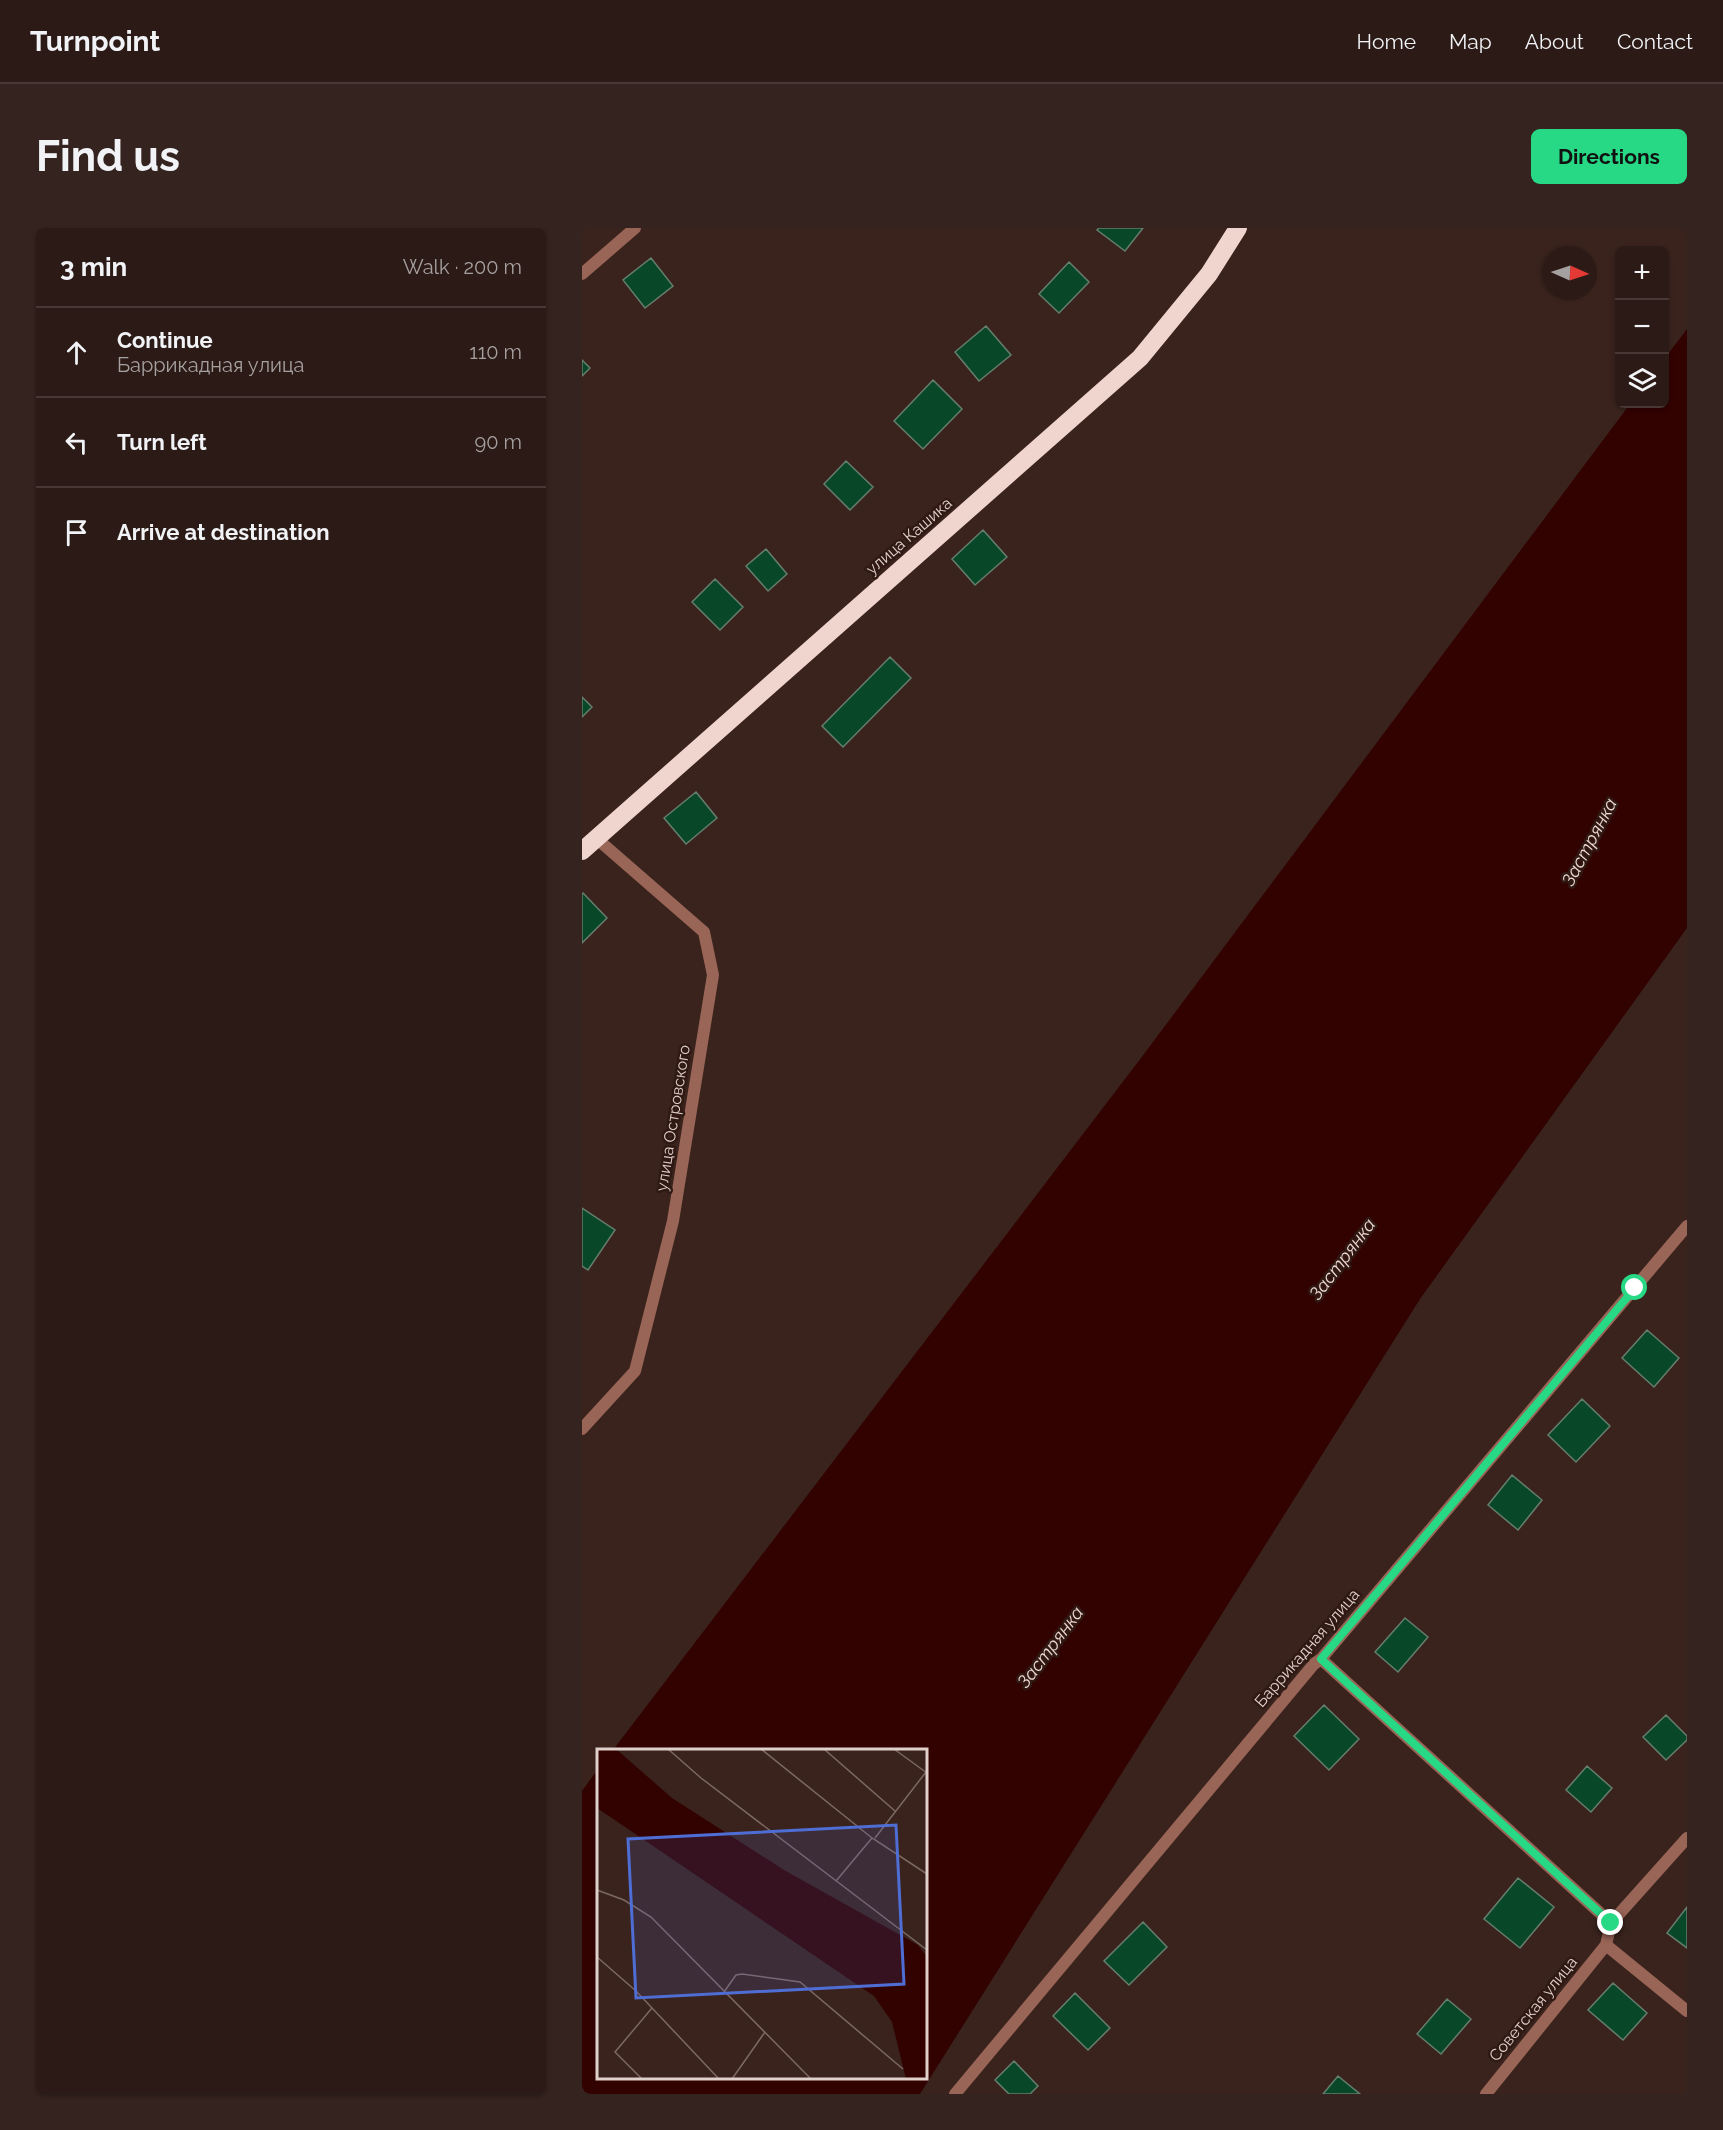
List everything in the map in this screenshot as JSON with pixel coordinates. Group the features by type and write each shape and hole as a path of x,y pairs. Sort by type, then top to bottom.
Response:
{"highway":[{"name":"улица Кашика","path":"589,844 1140,358 1209,274 1238,228"}],"street":[{"path":"582,274 635,228"},
{"name":"улица Островского","path":"582,1429 635,1371 673,1221 713,975 704,932 589,844"},
{"name":"Баррикадная улица","path":"956,2094 1314,1664 1321,1659 1687,1227"},
{"path":"1321,1659 1611,1923"},
{"name":"Советская улица","path":"1486,2094 1606,1945 1611,1923 1687,1838"},
{"path":"1606,1945 1687,2011"}],"water":[{"name":"Застрянка","path":"1687,329 1687,928 1420,1299 920,2094 582,2094 582,1791 597,1770 597,2079 927,2079 927,1749 614,1749 1141,1058 1627,408 1669,408 1669,353"}],"building":[{"path":"1099,228 1143,228 1125,251 1097,230"},
{"path":"651,258 673,286 645,308 623,280"},
{"path":"1069,262 1089,282 1059,313 1039,294"},
{"path":"986,326 1011,355 979,381 955,352"},
{"path":"582,360 590,368 582,376"},
{"path":"933,380 962,409 923,449 894,421"},
{"path":"846,461 873,487 850,510 824,484"},
{"path":"983,530 1007,557 975,585 952,559"},
{"path":"766,549 787,574 768,591 746,566"},
{"path":"715,579 743,607 720,630 692,602"},
{"path":"890,657 911,678 843,747 822,726"},
{"path":"582,697 592,707 582,717"},
{"path":"696,792 717,818 686,844 664,818"},
{"path":"582,894 607,918 582,943"},
{"path":"582,1208 615,1230 588,1270 582,1266"},
{"path":"1647,1330 1679,1358 1654,1387 1622,1358"},
{"path":"1582,1399 1610,1426 1576,1462 1548,1435"},
{"path":"1512,1475 1542,1500 1518,1530 1488,1505"},
{"path":"1405,1618 1428,1637 1398,1672 1375,1652"},
{"path":"1324,1705 1359,1739 1329,1770 1294,1736"},
{"path":"1666,1715 1687,1736 1687,1740 1666,1760 1643,1737"},
{"path":"1587,1766 1612,1788 1591,1812 1566,1790"},
{"path":"1518,1878 1554,1907 1520,1948 1484,1919"},
{"path":"1687,1907 1687,1948 1667,1933"},
{"path":"1143,1922 1167,1947 1129,1985 1104,1961"},
{"path":"1613,1983 1647,2013 1623,2040 1588,2010"},
{"path":"1075,1993 1110,2028 1088,2050 1053,2016"},
{"path":"1447,1999 1471,2019 1441,2054 1417,2034"},
{"path":"1014,2061 1038,2086 1030,2094 1009,2094 995,2080"},
{"path":"1338,2076 1360,2094 1323,2094"}],"route":[{"path":"1611,1923 1321,1659 1635,1288"}]}
